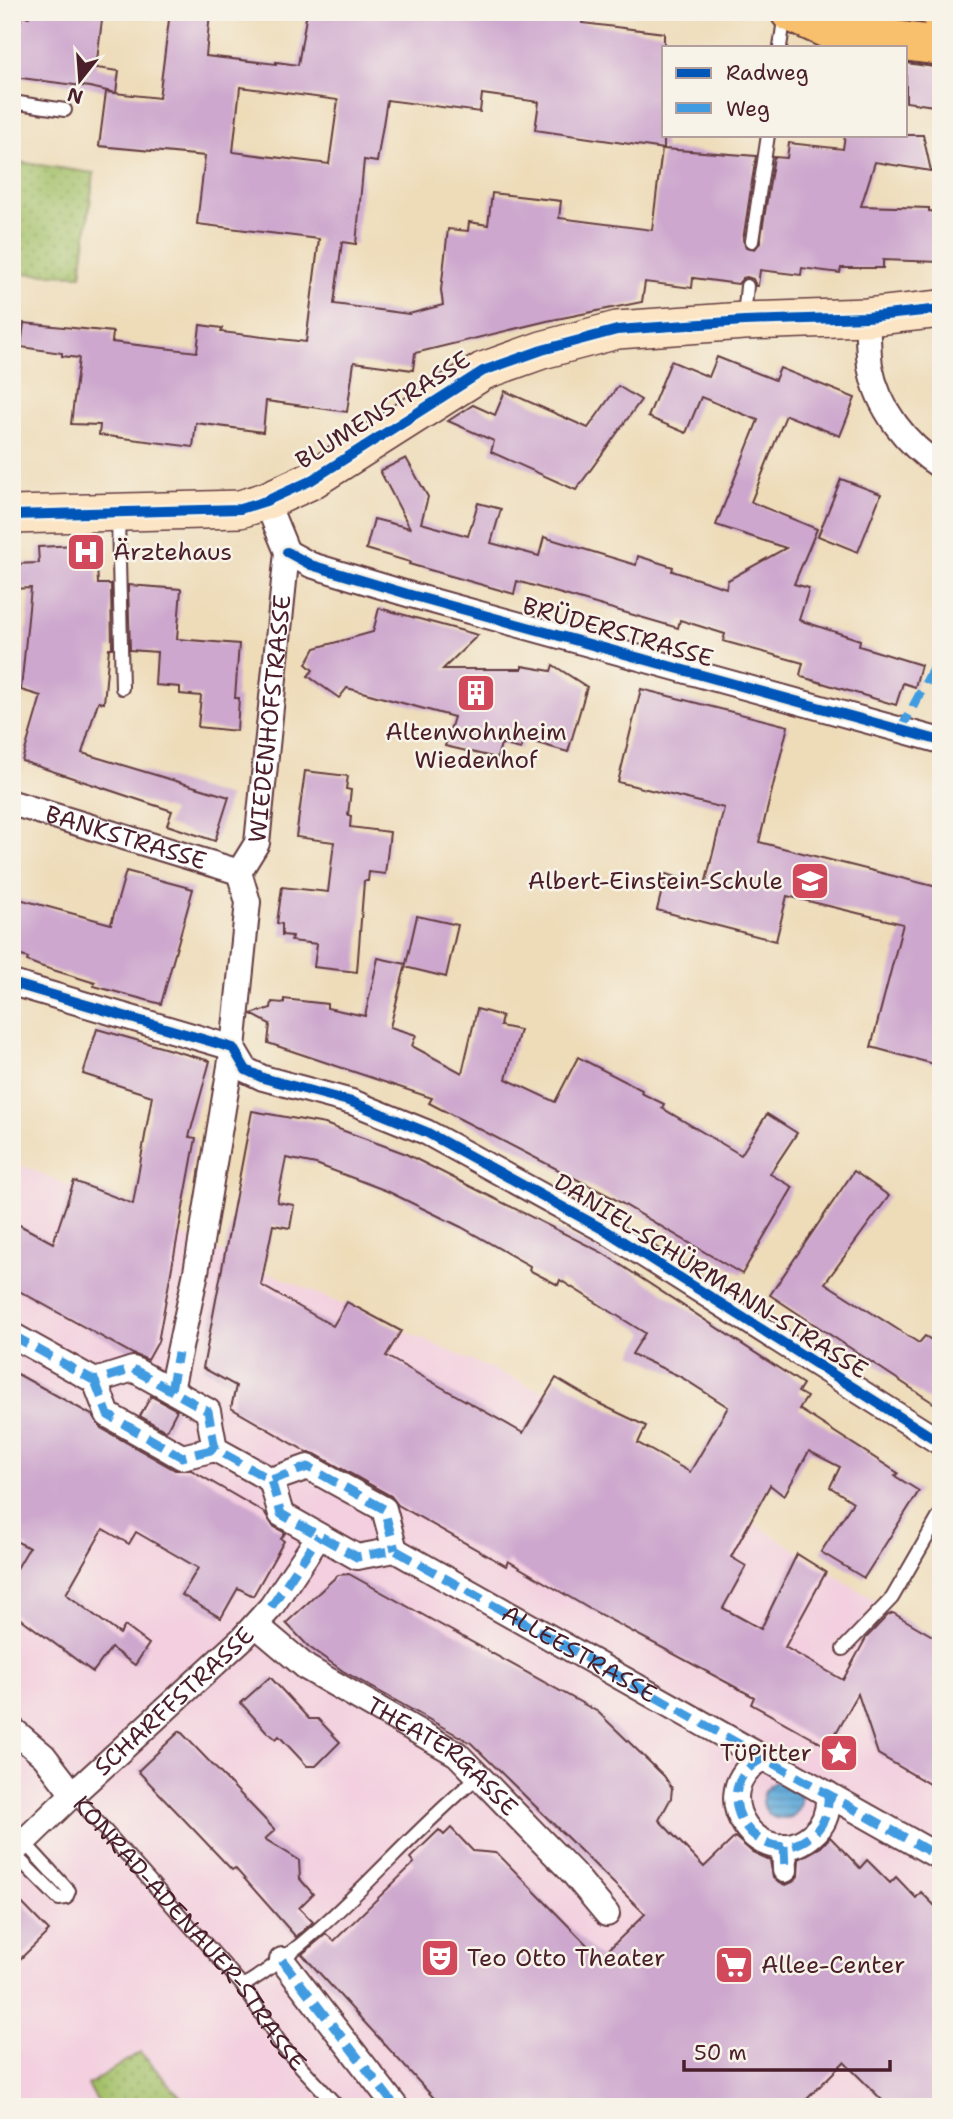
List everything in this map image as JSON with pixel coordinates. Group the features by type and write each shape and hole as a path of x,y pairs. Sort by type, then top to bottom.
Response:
{"main road":[{"path":"790,12 834,32 941,46"}],"street":[{"name":"BLUMENSTRASSE","path":"12,515 240,509 266,501 310,481 483,371 542,349 617,330 746,304 867,317 941,309"},
{"path":"867,317 871,368 882,404 921,454 941,467"},
{"name":"WIEDENHOFSTRASSE","path":"171,1390 196,1272 233,1048 248,902 239,872 257,843 288,552 266,501"},
{"name":"BRÜDERSTRASSE","path":"288,552 312,565 411,595 941,741"},
{"name":"BANKSTRASSE","path":"12,803 239,872"},
{"path":"12,983 233,1048"},
{"name":"DANIEL-SCHÜRMANN-STRASSE","path":"233,1048 246,1070 263,1078 352,1101 426,1132 608,1232 941,1443"},
{"path":"12,1335 95,1381 108,1415 182,1457 215,1449 271,1480 281,1514 319,1536 357,1557 395,1550 384,1509 308,1467 271,1480"},
{"path":"95,1381 133,1369 171,1390 208,1411 215,1449"},
{"name":"SCHARFFSTRASSE","path":"16,1849 263,1616 319,1536"},
{"name":"ALLEESTRASSE","path":"395,1550 941,1858"},
{"name":"THEATERGASSE","path":"263,1616 307,1668 457,1754 573,1872 607,1914"},
{"name":"KONRAD-ADENAUER-STRASSE","path":"12,1729 44,1756 73,1794"},
{"path":"763,1758 749,1768 738,1785 736,1805 742,1824 756,1838 774,1845 785,1858 819,1828 827,1810 828,1794"},
{"name":"KONRAD-ADENAUER-STRASSE","path":"282,1960 396,2107"}],"lane":[{"path":"780,46 785,12"},
{"path":"12,102 65,110"},
{"path":"752,241 768,136"},
{"path":"118,513 122,688"},
{"path":"843,1649 892,1598 941,1513"},
{"path":"243,1986 282,1960 320,1927 479,1776"},
{"name":"KONRAD-ADENAUER-STRASSE","path":"73,1794 243,1986 283,2048 338,2107"}],"shaded area":[{"path":"12,1161 560,1399 941,1643 941,2107 12,2107"}],"green space":[{"path":"12,161 94,173 81,275 12,273"},
{"path":"140,2052 189,2107 101,2107 88,2085"}],"water":[{"path":"782,1781 796,1786 801,1800 796,1814 782,1819 768,1814 763,1800 768,1786"}],"building":[{"path":"30,12 103,12 96,68 119,71 116,93 13,77 21,16 29,17"},
{"path":"170,12 210,12 206,56 298,65 307,12 546,12 583,18 582,23 664,33 664,149 756,156 743,240 746,247 755,249 760,243 774,157 787,158 789,143 843,149 845,136 923,135 931,171 875,162 861,206 929,208 929,211 941,212 941,262 883,260 883,268 841,268 840,273 802,268 801,275 760,270 758,286 753,279 747,277 738,284 693,278 692,288 645,282 642,302 547,321 415,353 413,370 354,362 347,412 266,401 263,432 196,423 193,447 99,435 100,425 71,424 79,358 21,347 24,323 113,332 112,342 197,352 200,325 222,328 221,332 306,342 319,239 197,224 205,156 99,146 106,92 159,98","holes":["240,87 338,100 329,164 233,152","482,94 539,102 535,130 662,149 652,230 559,218 561,201 492,193 488,225 469,222 468,231 448,229 441,290 443,305 409,314 334,304 342,242 356,244 364,160 377,162 387,100 480,112"]},
{"path":"908,63 941,68 941,107 908,102"},
{"path":"717,357 775,380 780,368 855,398 840,436 786,415 751,502 817,529 794,584 809,588 799,620 860,640 859,646 921,665 915,687 903,683 896,705 802,677 800,675 803,663 723,641 725,634 680,620 678,628 517,581 514,594 366,549 374,519 410,528 380,471 406,458 428,497 421,523 468,536 478,503 501,509 491,543 539,556 544,537 636,565 638,556 673,567 672,571 726,588 728,580 786,548 716,525 758,420 701,397 686,433 648,417 671,361 709,377"},
{"path":"618,386 641,400 576,490 491,452 494,441 448,421 473,405 495,415 505,391 588,428"},
{"path":"841,479 881,494 858,552 818,536"},
{"path":"96,544 98,584 111,584 112,648 109,648 104,703 98,702 82,753 229,797 215,841 167,825 172,811 22,761 41,696 21,690 31,588 12,589 12,564 39,563 38,547"},
{"path":"128,585 181,589 177,639 239,644 235,698 239,698 237,731 198,727 201,696 180,694 180,687 155,685 157,652 130,650"},
{"name":"Altenwohnheim Wiedenhof","path":"379,608 478,635 443,669 522,669 522,666 551,671 553,665 587,687 568,752 523,739 521,749 501,744 497,758 445,746 454,717 347,688 339,698 308,676 313,670 306,664 315,648 373,632"},
{"name":"Albert-Einstein-Schule","path":"641,689 788,726 759,842 941,888 941,1066 871,1047 903,924 787,896 776,941 657,910 666,874 705,885 724,808 618,782"},
{"path":"305,771 348,776 346,789 351,790 348,815 351,816 350,827 390,832 385,874 369,872 368,881 364,881 357,972 314,967 317,944 291,941 292,936 282,935 282,924 277,923 282,887 328,892 334,842 296,837"},
{"path":"126,871 193,889 161,1004 94,986 95,983 40,966 27,961 28,958 12,953 12,897 111,924"},
{"path":"417,916 458,925 446,977 405,967 390,1027 416,1035 412,1046 462,1073 477,1009 502,1016 500,1026 520,1030 506,1079 555,1102 578,1057 642,1090 641,1093 664,1104 662,1108 741,1155 767,1114 797,1133 770,1174 793,1187 742,1274 611,1197 429,1103 432,1098 268,1043 270,1024 251,1014 271,1008 272,1002 284,1003 284,999 327,1004 327,1008 365,1016 378,958 406,964"},
{"path":"97,1029 210,1061 189,1137 196,1138 158,1342 148,1360 12,1287 12,1221 53,1243 74,1181 133,1204 152,1096 83,1074"},
{"path":"252,1111 325,1124 404,1153 601,1252 803,1384 798,1392 807,1397 799,1409 898,1473 895,1476 919,1491 864,1578 821,1552 853,1502 830,1487 840,1467 809,1451 784,1496 770,1485 731,1557 746,1566 723,1608 761,1629 797,1554 826,1572 785,1647 843,1680 866,1638 893,1613 941,1641 941,1791 878,1754 858,1694 828,1747 751,1704 754,1697 588,1608 508,1561 506,1566 398,1505 391,1496 231,1408 236,1386 203,1368","holes":["286,1158 316,1164 387,1191 461,1227 530,1266 529,1270 558,1285 560,1280 645,1333 632,1354 681,1377 728,1407 690,1472 638,1443 646,1426 600,1404 556,1378 523,1433 386,1356 401,1331 347,1302 333,1326 261,1285 273,1225 290,1228 294,1205 277,1202"]},
{"path":"854,1171 889,1196 825,1283 919,1343 925,1336 941,1346 941,1408 770,1295"},
{"path":"12,1371 92,1415 101,1428 175,1470 191,1470 265,1513 273,1526 285,1533 281,1539 284,1541 253,1596 238,1588 221,1618 182,1595 198,1568 136,1532 129,1544 103,1529 66,1594 120,1634 125,1626 149,1644 135,1665 111,1648 93,1672 12,1612 12,1577 29,1548 12,1539"},
{"path":"151,1396 177,1410 166,1431 140,1416"},
{"path":"349,1574 598,1712 664,1776 672,1788 671,1798 659,1820 704,1867 735,1837 752,1852 770,1860 773,1878 786,1885 798,1876 799,1859 821,1847 830,1837 860,1868 867,1860 890,1883 896,1877 916,1898 921,1892 941,1912 941,2107 889,2107 844,2062 799,2107 442,2107 302,1954 326,1934 334,1941 414,1863 410,1858 439,1830 444,1835 451,1828 473,1851 500,1856 600,1958 645,1914 471,1743 343,1671 309,1647 286,1623 338,1575"},
{"path":"270,1677 309,1719 318,1719 340,1742 316,1766 307,1766 279,1736 276,1739 267,1732 241,1703"},
{"path":"180,1731 275,1830 265,1839 299,1860 300,1879 313,1894 299,1908 313,1922 296,1937 235,1868 232,1870 138,1771"},
{"path":"12,1893 49,1931 12,1967"}],"marked path":[{"path":"900,731 941,654"},
{"path":"12,1335 95,1381 133,1369 208,1411 215,1449 271,1480 281,1514 357,1557 395,1550 941,1858"},
{"path":"171,1390 178,1353"},
{"path":"95,1381 108,1415 182,1457 215,1449"},
{"path":"271,1480 308,1467 384,1509 395,1550"},
{"path":"271,1607 319,1536"},
{"path":"763,1758 745,1773 737,1791 738,1809 745,1826 758,1839 775,1846 794,1845 813,1834 821,1826 825,1816 828,1794"},
{"path":"784,1846 785,1870"},
{"path":"282,1960 396,2107"}],"cycle path":[{"path":"12,515 240,509 266,501 310,481 483,371 542,350 617,330 744,321 867,317 941,309"},
{"path":"287,552 311,565 411,595 941,741"},
{"path":"12,983 233,1048 246,1070 263,1078 352,1102 426,1132 608,1232 941,1443"}],"place":[{"name":"Ärztehaus","path":"86,552"},
{"name":"Altenwohnheim Wiedenhof","path":"476,693"},
{"name":"Albert-Einstein-Schule","path":"810,881"},
{"name":"TüPitter","path":"839,1753"},
{"name":"Teo Otto Theater","path":"440,1958"},
{"name":"Allee-Center","path":"734,1965"}]}
